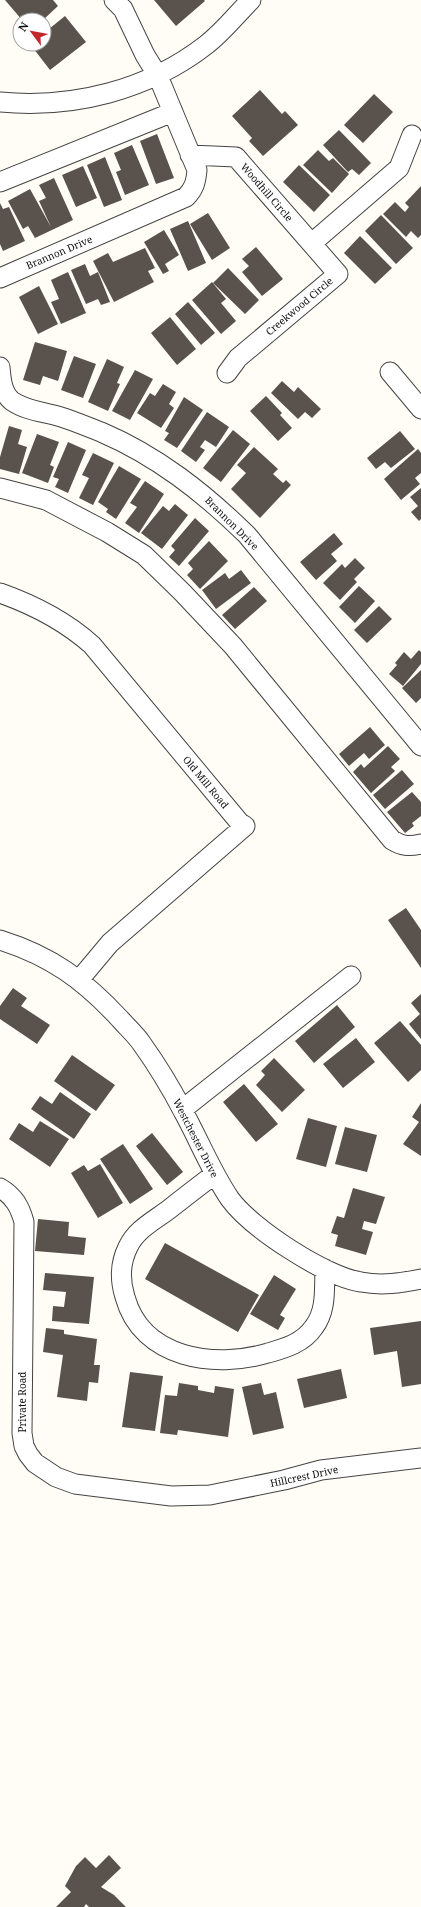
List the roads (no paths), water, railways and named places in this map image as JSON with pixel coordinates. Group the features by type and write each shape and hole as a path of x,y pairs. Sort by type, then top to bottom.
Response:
{"street":[{"name":"Brannon Drive","path":"0,278 186,197 193,191 197,170 158,76 145,55 123,9 114,0"},
{"path":"0,102 78,100 111,92 158,76 190,57 207,44 226,27 251,0"},
{"path":"0,182 173,112"},
{"path":"312,244 399,168 412,135"},
{"name":"Woodhill Circle","path":"190,155 236,157 312,244"},
{"name":"Creekwood Circle","path":"227,373 238,358 338,274 312,244"},
{"name":"Brannon Drive","path":"0,367 2,382 6,393 20,406 62,417 130,446 180,476 217,506 247,535 421,746"},
{"path":"390,372 421,409"},
{"path":"0,488 46,500 107,532 144,555 182,592 233,646 392,840 401,845 411,846 421,844"},
{"name":"Old Mill Road","path":"0,593 58,618 78,632 92,645 240,823 245,826 110,943 79,980"},
{"name":"Westchester Drive","path":"0,940 36,954 58,965 79,980 97,995 141,1042 183,1109 215,1174 231,1201 246,1217 272,1236 325,1269 341,1277 360,1282 383,1285 402,1283 421,1278"},
{"path":"183,1109 351,976"},
{"path":"215,1174 149,1223 137,1234 128,1247 121,1271 122,1286 127,1306 133,1318 150,1338 168,1349 186,1356 203,1360 245,1358 289,1347 302,1340 314,1327 318,1320 324,1306 325,1269"},
{"name":"Private Road","path":"0,1188 16,1201 24,1222 22,1433 24,1446 35,1463 56,1477 76,1484 171,1496 210,1495 235,1490"},
{"name":"Hillcrest Drive","path":"235,1490 284,1480 321,1470 421,1458"}]}
